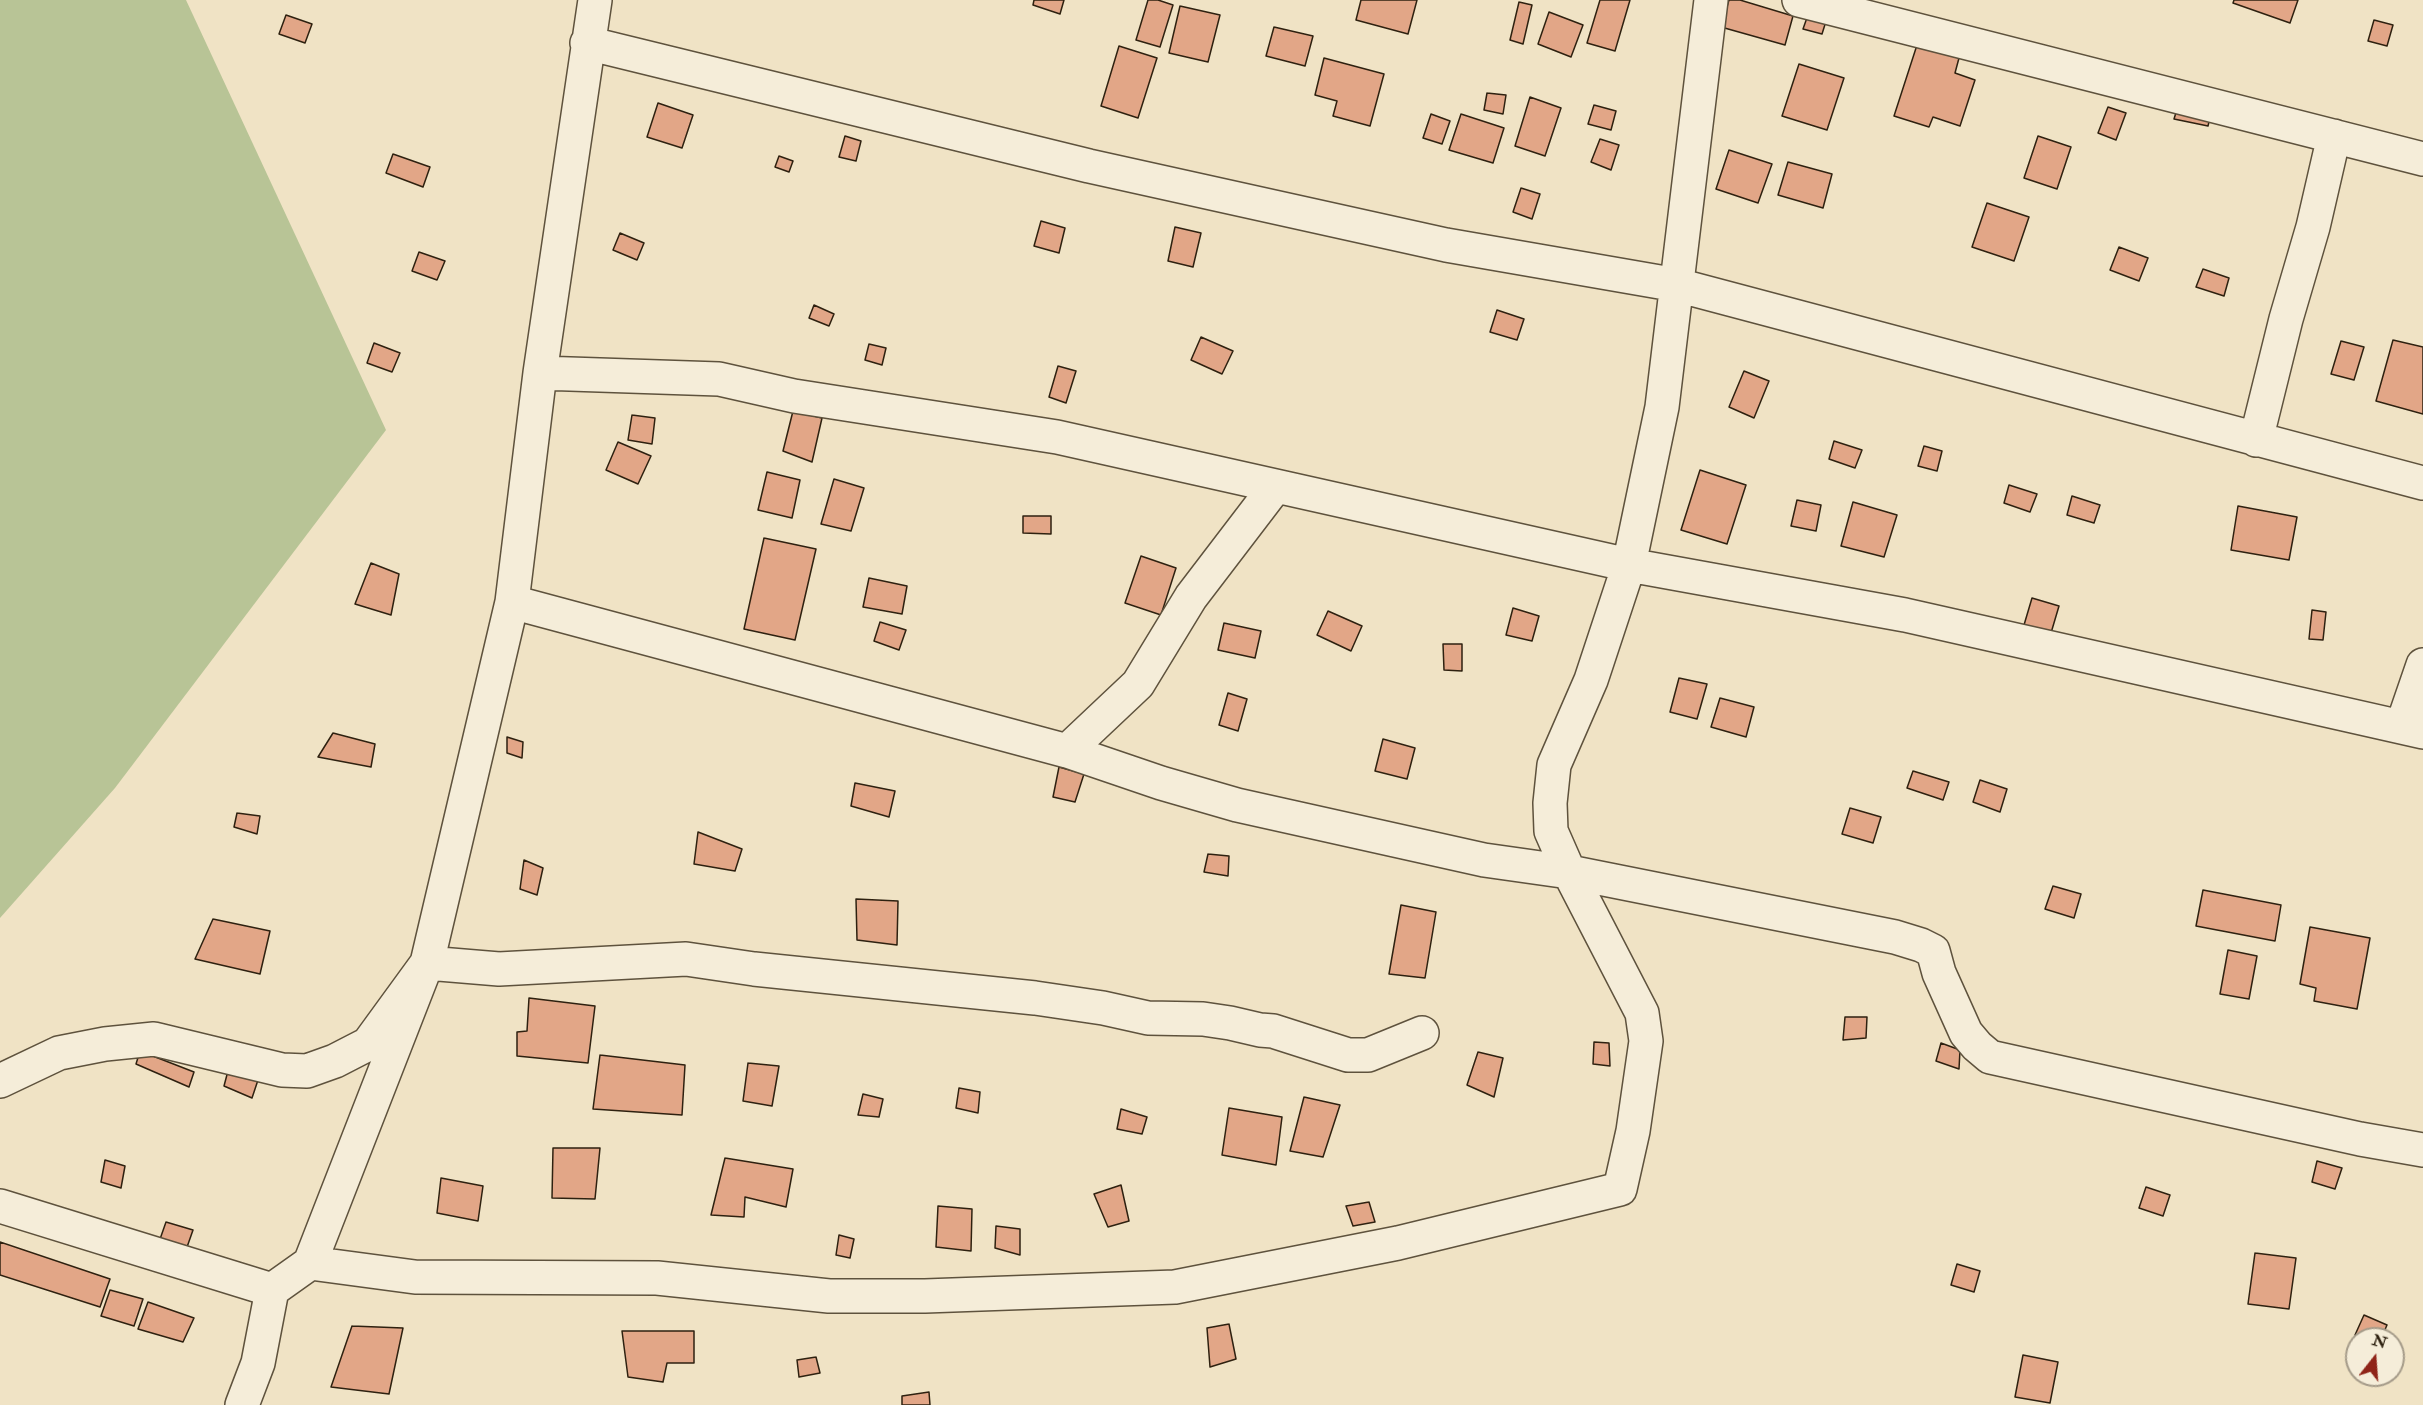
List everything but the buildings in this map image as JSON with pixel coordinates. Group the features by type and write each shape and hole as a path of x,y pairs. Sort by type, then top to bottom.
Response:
{"street":[{"path":"242,1405 258,1363 272,1290 310,1263 427,963 512,602 540,373 595,0"},
{"path":"310,1263 415,1277 657,1278 829,1296 937,1295 1175,1287 1398,1243 1620,1189 1634,1131 1646,1041 1642,1013 1569,872 1551,831 1550,803 1554,765 1591,680 1629,565 1662,407 1711,0"},
{"path":"1799,0 2423,159"},
{"path":"587,43 1089,166 1457,248 1677,285 2423,483"},
{"path":"2256,440 2334,136"},
{"path":"540,373 719,379 794,396 1057,437 1629,565 1905,615 2412,729 2423,665"},
{"path":"1067,751 1138,684 1191,597 1275,487"},
{"path":"512,602 1067,751 1161,783 1237,805 1484,860 1569,872 1895,937 1933,951 1939,973 1966,1033 1990,1057 2360,1140 2423,1150"},
{"path":"427,963 499,969 686,959 754,969 1035,998 1103,1008 1148,1018 1203,1019 1260,1030 1274,1030 1348,1056 1368,1055 1422,1033"},
{"path":"0,1081 59,1053 105,1044 154,1039 282,1070 307,1071 335,1061 368,1044 427,963"},
{"path":"0,1206 272,1290"}],"green space":[{"path":"0,0 186,0 386,430 115,788 0,918"}]}
